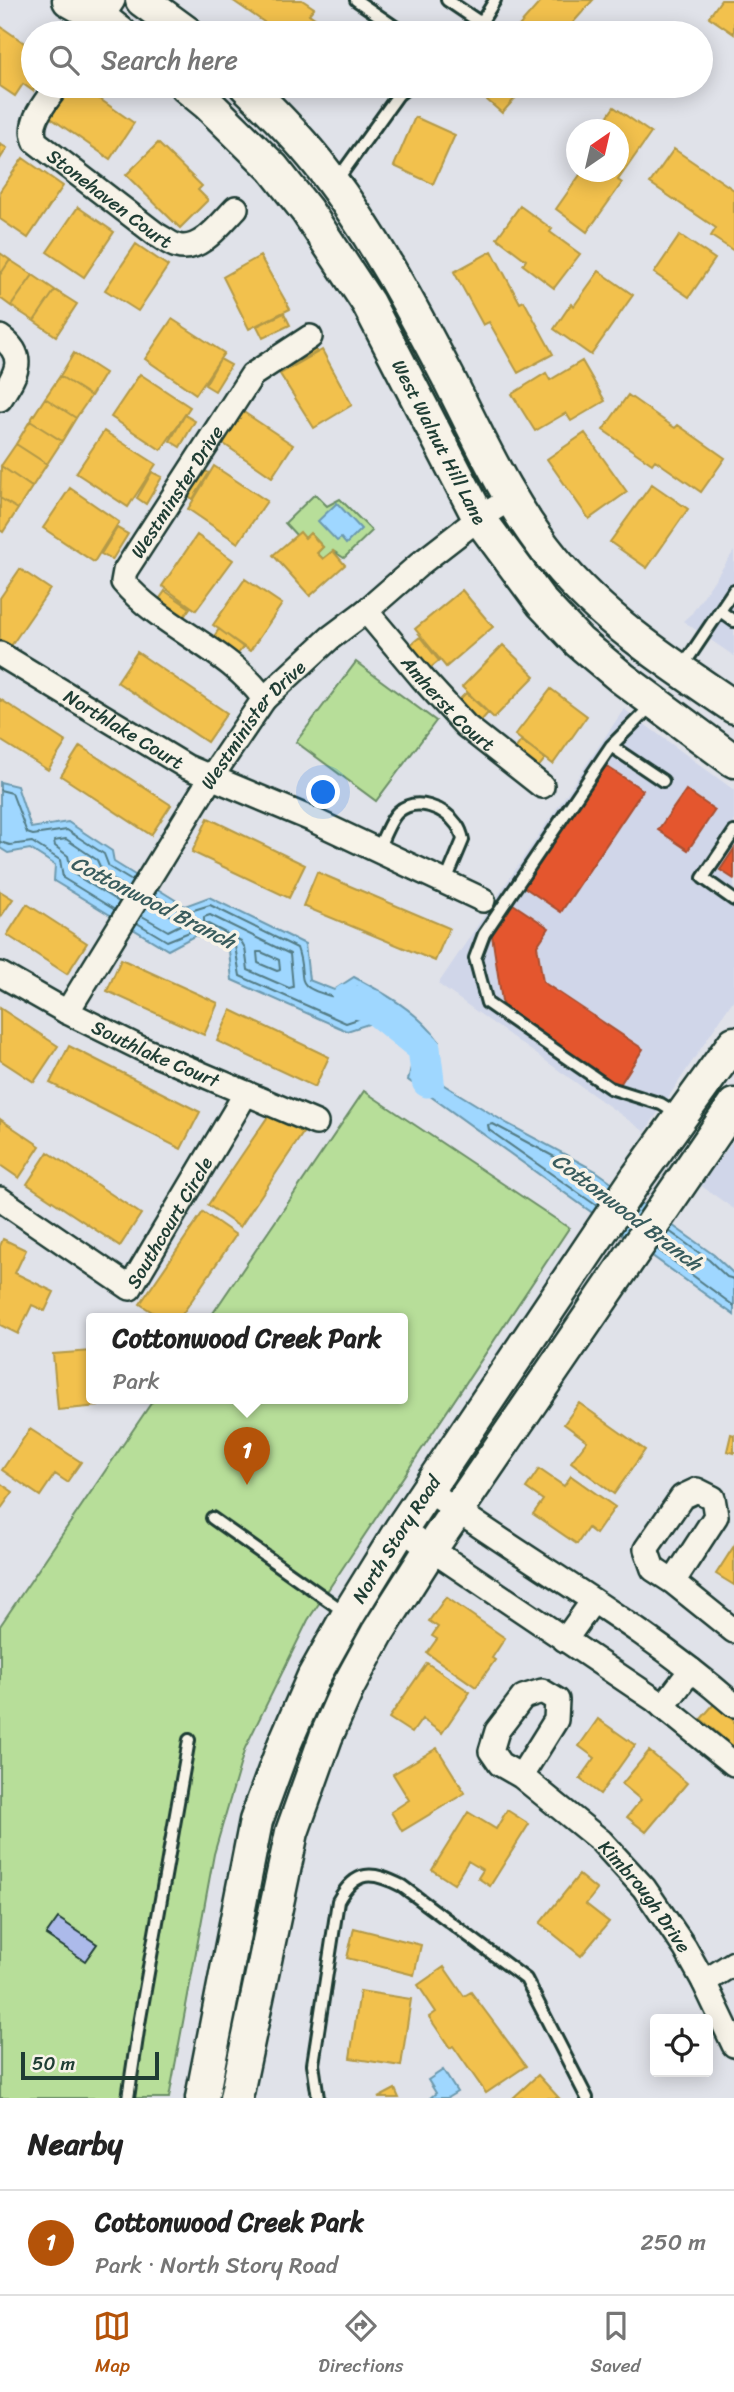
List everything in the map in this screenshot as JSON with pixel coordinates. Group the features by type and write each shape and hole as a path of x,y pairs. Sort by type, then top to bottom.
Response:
{"main road":[{"path":"69,0 106,21"},
{"path":"142,0 171,21"},
{"name":"West Walnut Hill Lane","path":"199,98 242,137 307,211 368,303 479,518 542,603 579,642 622,678 734,761"},
{"name":"West Walnut Hill Lane","path":"258,98 300,141 334,184 396,279 510,499 553,560 591,601 632,637 734,706"},
{"path":"286,184 305,188 318,196 370,269 387,281 396,279"},
{"name":"North Story Road","path":"202,2098 256,1821 304,1699 348,1615 401,1529 638,1176 734,1043"},
{"name":"North Story Road","path":"236,2098 292,1832 348,1687 378,1632 430,1550 734,1105"},
{"path":"348,1615 378,1632"}],"street":[{"name":"Stonehaven Court","path":"49,98 32,124 32,134 36,142 157,235 177,246 192,247 208,236 236,208"},
{"path":"0,337 17,355 17,372 0,399"},
{"name":"Westminster Drive","path":"264,699 256,687 222,658 136,597 123,582 125,571 252,375 310,337"},
{"name":"Westminister Drive","path":"67,1012 212,776 264,699 320,646 366,611 421,563 479,518 510,499"},
{"name":"Amherst Court","path":"366,611 466,726 542,786"},
{"name":"Northlake Court","path":"0,654 187,767 311,819 483,900"},
{"name":"Southlake Court","path":"0,974 67,1012 141,1048 316,1123"},
{"name":"Southcourt Circle","path":"0,1199 130,1288 246,1093"},
{"path":"428,1490 593,1601 691,1670 734,1705"},
{"path":"401,1529 663,1707 734,1764"},
{"path":"673,1582 734,1631"},
{"path":"565,1640 593,1601"},
{"path":"663,1707 691,1670"},
{"name":"Kimbrough Drive","path":"521,1776 601,1841 644,1888 685,1948 734,2045"},
{"path":"704,1982 734,1963"}],"lane":[{"path":"356,0 387,21"},
{"path":"447,0 478,21"},
{"path":"482,21 495,0"},
{"path":"334,184 396,98"},
{"path":"680,670 734,590"},
{"path":"720,611 734,621"},
{"path":"655,703 611,746 484,934 475,958 487,1003 610,1088 661,1104 681,1116"},
{"path":"611,746 663,781"},
{"path":"377,852 398,812 414,805 428,805 446,814 458,825 463,840 445,883"},
{"path":"732,895 703,878 734,832"},
{"path":"212,1518 348,1615"},
{"path":"128,2098 189,1740"},
{"path":"318,2098 313,2064 338,1901 347,1886 360,1876 382,1876 402,1886 526,1979 587,2098"}],"shaded area":[{"path":"734,551 734,656 683,621 692,613"},
{"path":"624,709 734,790 734,999 645,1132 438,984"},
{"path":"734,1140 734,1209 700,1185"}],"green space":[{"path":"315,494 327,506 340,499 372,531 344,558 333,551 323,559 317,553 323,547 311,534 305,538 297,536 285,523"},
{"path":"356,662 436,721 376,801 296,742"},
{"path":"364,1091 569,1228 308,1620 245,1748 214,1854 169,2098 0,2098 0,1626 151,1404 408,1404 408,1313 213,1313"}],"water":[{"path":"337,503 361,529 346,544 341,538 337,541 318,521"},
{"path":"0,782 17,786 31,828 68,822 112,851 114,862 185,906 209,897 305,944 309,980 334,990 354,977 400,1004 421,1021 439,1041 428,1058 432,1073 444,1085 508,1124 596,1171 714,1255 734,1274 734,1315 408,1080 415,1050 415,1026 390,1017 347,1031 232,980 229,951 196,935 168,950 54,881 55,865 30,849 8,853 0,848"},
{"path":"443,2070 457,2092 447,2098 430,2098 436,2093 428,2080"}],"building: Homes":[{"path":"232,0 302,0 314,8 309,14 319,21 263,21"},
{"path":"542,0 593,0 575,21 523,21"},
{"path":"721,0 734,0 734,34 709,17"},
{"path":"0,26 21,41 21,87 15,96 0,86"},
{"path":"61,98 98,98 134,123 110,159 48,116"},
{"path":"485,98 515,98 502,113"},
{"path":"614,107 651,133 629,164 629,119 606,119"},
{"path":"415,117 455,135 433,184 394,166"},
{"path":"158,143 202,186 198,190 208,200 180,228 126,175"},
{"path":"0,144 7,148 0,159"},
{"path":"674,149 734,190 734,251 711,236 716,228 650,183"},
{"path":"23,158 63,186 28,238 0,219 0,191"},
{"path":"575,182 622,183 587,232 556,209"},
{"path":"520,206 580,254 554,288 523,265 526,260 497,238"},
{"path":"78,207 114,232 84,277 47,252"},
{"path":"680,235 715,259 689,297 654,273"},
{"path":"136,244 168,266 138,311 105,290"},
{"path":"492,251 520,303 524,301 553,354 518,373 489,322 483,325 454,272"},
{"path":"0,253 10,260 0,275"},
{"path":"260,256 290,309 249,329 223,277"},
{"path":"10,260 33,275 11,306 0,298 0,275"},
{"path":"599,271 633,295 591,355 554,329"},
{"path":"33,275 55,290 34,321 11,306"},
{"path":"55,290 77,304 56,336 34,321"},
{"path":"284,313 290,325 263,338 257,326"},
{"path":"172,319 224,353 196,394 145,359"},
{"path":"311,341 317,352 290,366 284,355"},
{"path":"322,350 352,405 314,428 280,374"},
{"path":"74,353 105,373 91,396 60,376"},
{"path":"220,359 231,365 215,391 205,385"},
{"path":"582,361 605,401 571,421 566,413 535,431 512,394 546,373 550,380"},
{"path":"140,374 190,407 161,450 111,417"},
{"path":"60,376 91,396 76,418 45,398"},
{"path":"628,395 725,458 701,492 655,460 652,464 603,430"},
{"path":"45,398 76,418 62,441 30,421"},
{"path":"242,411 293,445 272,477 221,442"},
{"path":"185,415 195,421 180,447 170,441"},
{"path":"30,421 62,441 47,464 16,444"},
{"path":"104,431 156,464 128,507 76,473"},
{"path":"585,433 627,492 589,519 547,459"},
{"path":"16,444 47,464 32,487 1,466"},
{"path":"1,466 32,487 18,509 0,498"},
{"path":"214,466 267,501 238,543 188,509"},
{"path":"197,467 209,473 193,499 182,492"},
{"path":"152,472 162,477 146,504 137,498"},
{"path":"652,484 688,509 647,568 610,542"},
{"path":"70,488 119,522 94,562 43,528"},
{"path":"0,498 18,509 3,532 0,530"},
{"path":"117,528 128,534 112,560 101,554"},
{"path":"300,532 305,538 310,533 323,547 317,553 323,559 333,551 345,565 310,596 273,555"},
{"path":"197,535 233,560 196,610 162,586"},
{"path":"20,569 50,589 11,646 0,639 0,598"},
{"path":"245,579 282,604 250,651 213,625"},
{"path":"462,590 493,627 446,667 415,629"},
{"path":"165,591 190,608 183,618 158,601"},
{"path":"219,629 243,647 235,658 211,641"},
{"path":"420,637 439,661 429,669 410,645"},
{"path":"503,645 535,676 494,718 462,687"},
{"path":"137,652 227,713 207,742 117,682"},
{"path":"551,689 587,716 553,764 515,735"},
{"path":"466,693 488,713 480,722 458,701"},
{"path":"0,699 66,742 48,770 0,740"},
{"path":"521,741 545,759 536,770 513,752"},
{"path":"80,746 171,805 151,835 61,776"},
{"path":"208,818 305,865 289,898 192,852"},
{"path":"317,872 449,928 435,961 303,906"},
{"path":"0,891 13,899 0,918"},
{"path":"27,904 87,943 67,974 7,935"},
{"path":"121,959 218,1003 204,1035 107,991"},
{"path":"0,1008 58,1046 34,1082 0,1060"},
{"path":"231,1010 329,1057 315,1087 217,1041"},
{"path":"69,1046 200,1112 181,1149 50,1083"},
{"path":"271,1112 303,1133 240,1227 208,1205"},
{"path":"0,1119 40,1146 19,1178 0,1165"},
{"path":"48,1152 141,1214 120,1246 27,1184"},
{"path":"203,1212 236,1235 183,1313 154,1313 140,1304"},
{"path":"3,1239 26,1250 15,1273 54,1292 45,1311 32,1305 18,1334 0,1325 0,1246"},
{"path":"86,1351 86,1404 98,1406 58,1410 53,1354"},
{"path":"579,1403 645,1450 614,1494 571,1462 587,1441 564,1424"},
{"path":"30,1429 81,1462 67,1482 55,1474 40,1496 2,1470"},
{"path":"731,1434 734,1435 734,1453 727,1451"},
{"path":"539,1469 564,1486 571,1476 615,1507 596,1534 588,1528 577,1544 533,1514 543,1500 526,1488"},
{"path":"0,1483 13,1492 0,1510"},
{"path":"734,1546 734,1585 716,1574"},
{"path":"446,1597 505,1638 492,1658 495,1660 476,1687 427,1653 437,1639 432,1636 438,1627 429,1621"},
{"path":"427,1663 470,1692 442,1733 422,1719 412,1733 389,1718"},
{"path":"714,1704 734,1721 734,1747 701,1719"},
{"path":"598,1719 635,1745 600,1794 580,1779 595,1758 579,1746"},
{"path":"437,1748 465,1793 402,1831 391,1812 409,1800 393,1774"},
{"path":"649,1751 687,1783 646,1832 627,1817 641,1800 622,1784"},
{"path":"507,1810 529,1824 490,1886 478,1878 483,1870 468,1861 454,1884 432,1870 468,1812 496,1829"},
{"path":"579,1875 597,1890 586,1904 609,1922 581,1956 540,1923"},
{"path":"354,1928 421,1945 414,1975 347,1958"},
{"path":"444,1967 464,1996 471,1992 526,2066 486,2093 429,2017 436,2012 418,1985"},
{"path":"360,1991 411,1999 401,2066 350,2058"},
{"path":"538,2075 559,2098 513,2098"},
{"path":"395,2089 399,2098 378,2098"}],"building: Shops":[{"path":"606,766 643,790 561,912 524,887"},
{"path":"686,790 715,810 688,850 658,830"},
{"path":"734,849 734,879 720,870"},
{"path":"513,904 549,928 537,946 543,982 643,1049 619,1086 503,1008 492,935"}],"building: Other":[{"path":"58,1918 97,1944 85,1961 46,1935"}],"waterway":[{"name":"Cottonwood Branch","path":"348,1000 372,1006 424,1048 428,1081"}],"place":[{"name":"Cottonwood Creek Park","path":"247,1485"}]}
